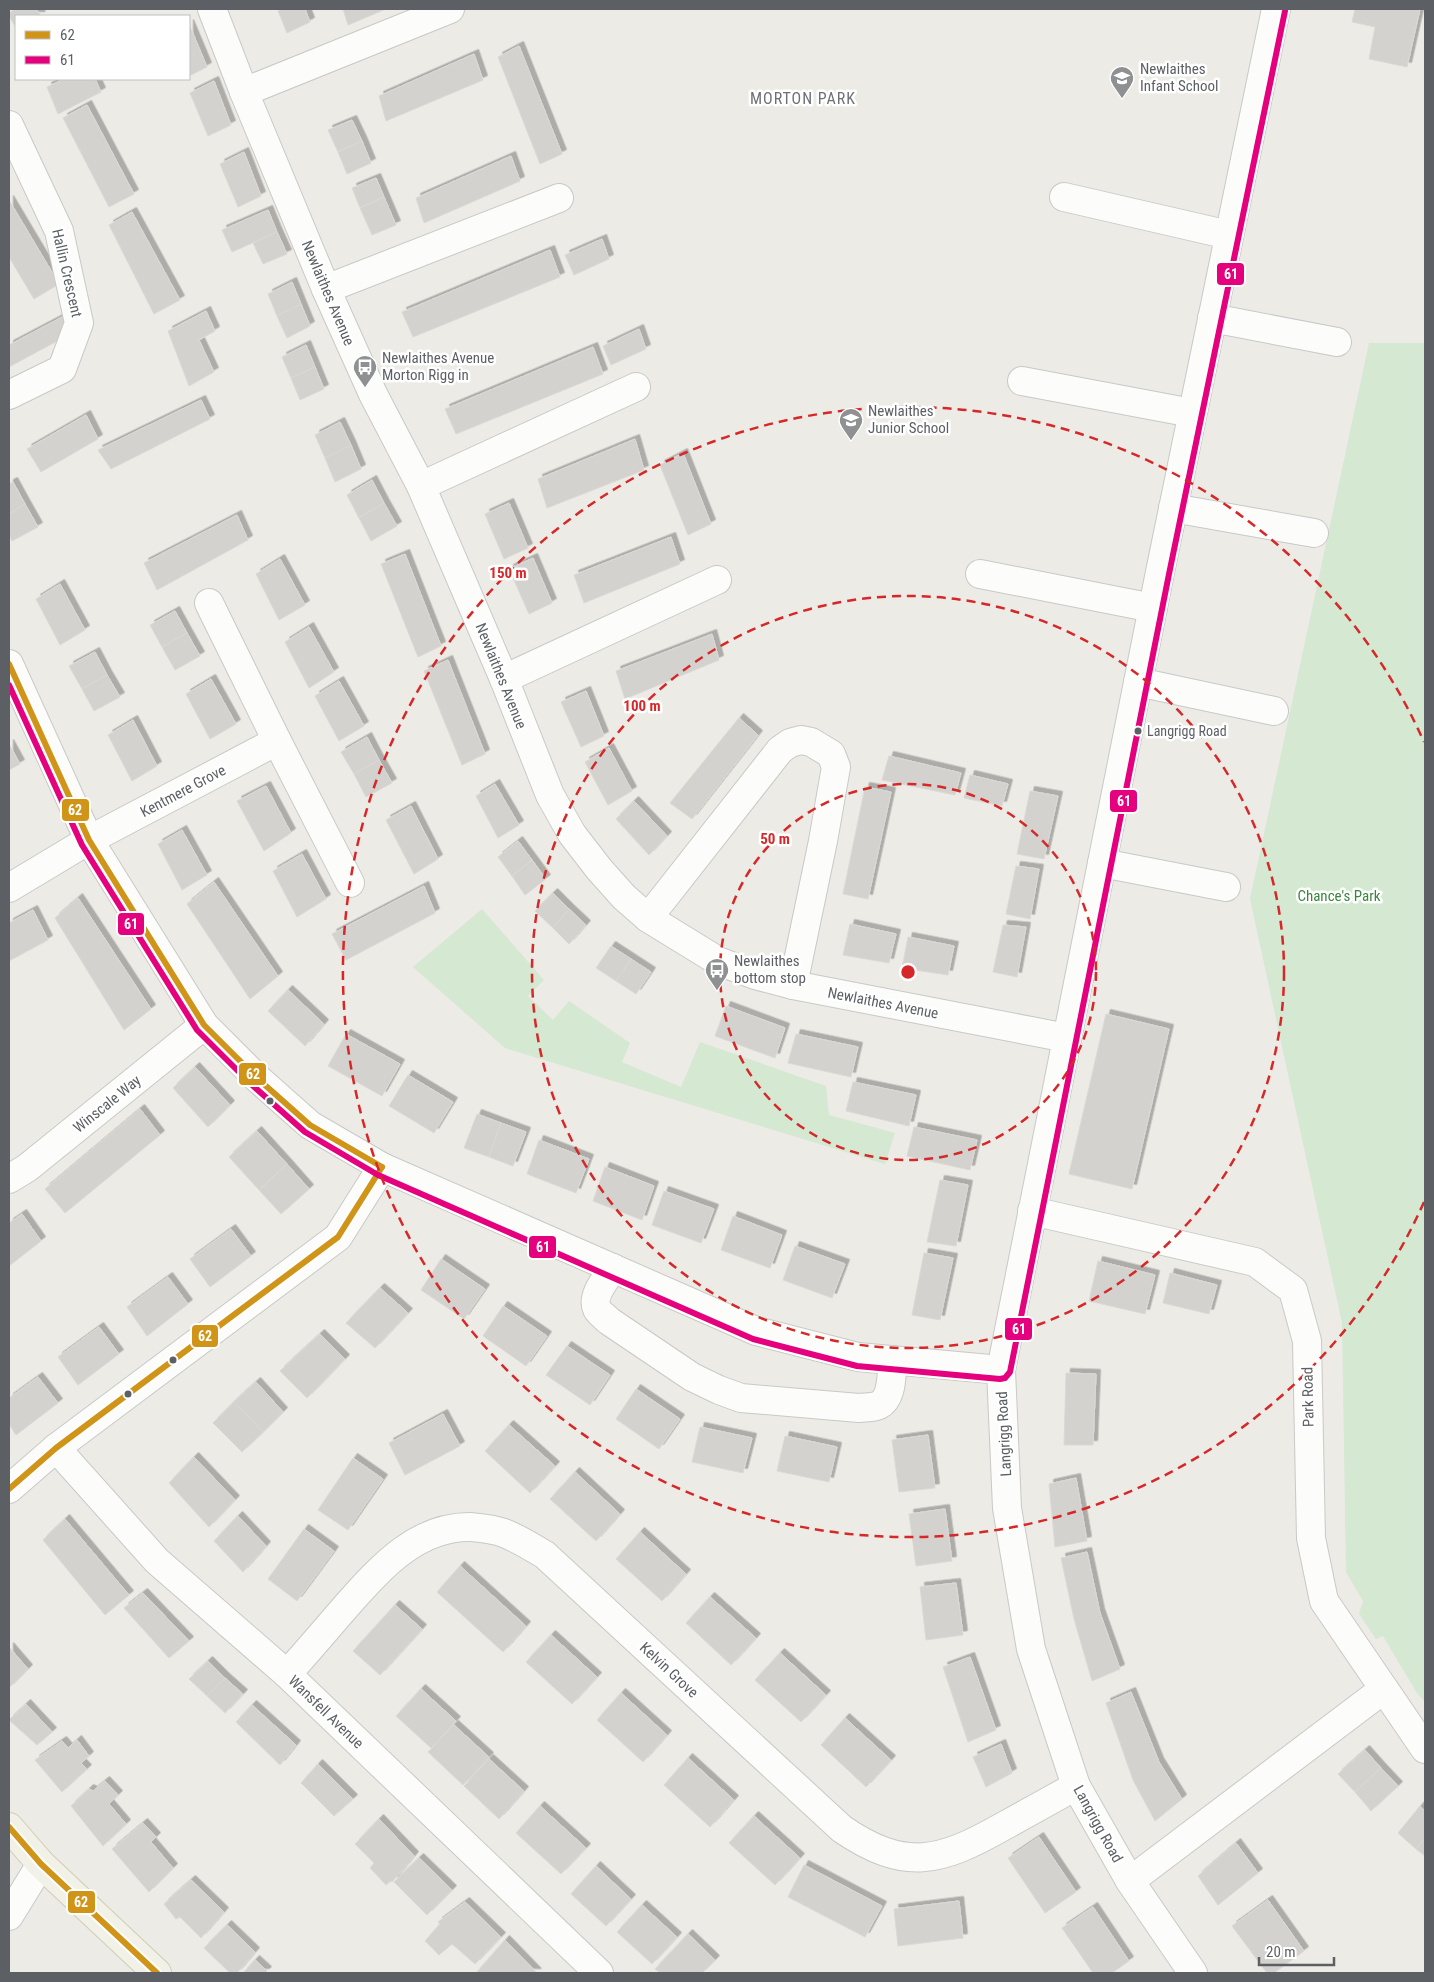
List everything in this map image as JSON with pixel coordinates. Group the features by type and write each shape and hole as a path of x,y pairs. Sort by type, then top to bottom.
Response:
{"main road":[{"path":"9,1827 41,1864 157,1973"}],"street":[{"name":"Newlaithes Avenue","path":"212,9 244,92 326,288 373,394 421,486 504,679 550,795 572,834 599,869 624,897 648,918 718,961 755,975 793,985 1067,1038"},
{"path":"244,92 450,9"},
{"name":"Langrigg Road","path":"1193,1973 1130,1881 1076,1786 1031,1649 1007,1508 1001,1370 1173,508 1276,9"},
{"name":"Hallin Crescent","path":"9,126 59,232 79,323 62,369 9,395"},
{"path":"1064,197 1229,236"},
{"path":"326,288 559,198"},
{"path":"1212,318 1337,342"},
{"path":"1022,381 1192,414"},
{"path":"421,486 636,387"},
{"path":"1173,508 1314,533"},
{"path":"980,574 1153,608"},
{"path":"504,679 717,580"},
{"path":"209,603 350,883"},
{"path":"9,664 89,840 204,1025 257,1078 310,1125 382,1167 756,1331 858,1357 1001,1370"},
{"path":"1138,682 1274,711"},
{"path":"648,918 780,750 790,743 801,740 811,742 831,754 836,767 823,841 793,985"},
{"name":"Kentmere Grove","path":"9,888 89,840 277,741"},
{"path":"1102,863 1226,887"},
{"name":"Winscale Way","path":"9,1180 27,1168 204,1025"},
{"path":"9,1489 56,1448 338,1237 382,1167"},
{"name":"Park Road","path":"1032,1211 1255,1262 1292,1290 1307,1341 1311,1538 1324,1601 1425,1749"},
{"path":"612,1268 599,1290 595,1302 598,1310 609,1321 692,1377 741,1398 859,1408 878,1406 885,1400 890,1389 893,1360"},
{"name":"Wansfell Avenue","path":"56,1448 157,1561 287,1674 599,1973"},
{"name":"Kelvin Grove","path":"287,1674 374,1574 396,1554 438,1531 459,1527 481,1528 503,1532 545,1555 842,1829 872,1848 913,1858 930,1858 954,1851 976,1841 1076,1786"},
{"path":"1130,1881 1384,1689"},
{"path":"9,1916 41,1864"}],"green space":[{"name":"Chance's Park","path":"1369,343 1425,343 1425,1702 1417,1693 1383,1636 1376,1639 1359,1614 1363,1601 1346,1572 1342,1323 1250,899"},
{"path":"482,909 544,980 528,996 553,1020 569,1001 630,1043 622,1062 681,1087 700,1042 826,1086 829,1115 895,1133 885,1164 505,1048 413,967"}],"building":[{"path":"15,9 36,9 40,15 15,15 15,26 9,13"},
{"path":"283,9 305,9 310,22 287,33 278,11"},
{"path":"343,9 386,9 348,25"},
{"path":"1355,9 1420,9 1407,67 1369,59 1375,27 1352,22"},
{"path":"190,26 207,67 190,76"},
{"path":"519,46 562,154 540,164 498,57"},
{"path":"474,54 483,80 386,121 379,96"},
{"path":"62,80 95,80 101,92 58,114 47,87"},
{"path":"214,81 231,125 208,136 190,93"},
{"path":"87,105 134,194 109,207 63,118"},
{"path":"352,120 362,141 338,152 328,130"},
{"path":"362,141 371,163 347,174 338,152"},
{"path":"244,152 261,196 238,207 220,164"},
{"path":"511,156 520,181 424,223 416,198"},
{"path":"376,178 384,197 360,208 352,188"},
{"path":"384,197 396,225 372,235 360,208"},
{"path":"9,200 59,284 34,299 9,257"},
{"path":"268,210 277,232 232,252 222,230"},
{"path":"132,212 180,300 154,314 109,225"},
{"path":"277,232 287,254 263,264 253,243"},
{"path":"602,239 609,259 574,275 565,255"},
{"path":"550,250 560,277 413,337 402,312"},
{"path":"292,282 301,304 277,316 268,294"},
{"path":"301,304 310,326 287,338 277,316"},
{"path":"206,311 215,331 199,340 214,372 189,386 168,331"},
{"path":"66,315 74,332 9,367 9,345"},
{"path":"639,329 646,349 611,365 603,346"},
{"path":"306,345 315,367 291,378 282,357"},
{"path":"593,347 603,374 456,434 445,409"},
{"path":"315,367 324,389 300,400 291,378"},
{"path":"201,400 210,419 111,469 98,450"},
{"path":"86,415 98,439 41,472 27,449"},
{"path":"340,422 351,445 325,458 315,435"},
{"path":"635,439 644,470 547,508 538,479"},
{"path":"351,445 361,469 335,482 325,458"},
{"path":"683,453 711,524 688,535 660,465"},
{"path":"372,480 384,503 359,518 347,495"},
{"path":"13,482 25,504 9,514 9,484"},
{"path":"384,503 397,526 371,541 359,518"},
{"path":"509,503 528,548 504,559 485,514"},
{"path":"25,504 38,527 12,541 9,535 9,514"},
{"path":"237,515 248,540 157,590 144,563"},
{"path":"671,537 680,564 584,603 574,575"},
{"path":"405,554 441,646 418,657 381,564"},
{"path":"533,558 552,603 529,614 509,569"},
{"path":"280,559 305,605 279,620 256,574"},
{"path":"60,584 85,630 60,645 36,599"},
{"path":"175,611 187,633 162,647 150,625"},
{"path":"309,627 334,672 309,688 285,642"},
{"path":"187,633 200,656 175,670 162,647"},
{"path":"712,634 719,660 625,699 616,671"},
{"path":"95,652 107,675 82,689 69,666"},
{"path":"448,660 485,754 462,765 424,671"},
{"path":"107,675 120,697 94,711 82,689"},
{"path":"211,679 236,724 210,739 186,694"},
{"path":"339,681 364,726 339,741 315,696"},
{"path":"586,691 604,736 581,747 561,702"},
{"path":"739,718 758,735 692,819 670,803"},
{"path":"133,720 157,766 132,781 108,735"},
{"path":"367,737 379,760 354,774 341,752"},
{"path":"9,744 20,764 9,770"},
{"path":"609,748 632,791 608,805 585,762"},
{"path":"889,756 961,773 955,795 882,780"},
{"path":"379,760 392,783 366,797 354,774"},
{"path":"970,775 1008,784 1002,806 964,798"},
{"path":"495,784 519,825 498,838 476,796"},
{"path":"266,786 291,833 264,851 237,801"},
{"path":"865,787 891,792 868,899 843,894"},
{"path":"1030,791 1058,796 1044,859 1017,854"},
{"path":"634,801 667,836 649,855 616,819"},
{"path":"411,806 438,859 414,874 386,820"},
{"path":"182,830 207,875 182,890 158,844"},
{"path":"518,841 532,860 512,876 498,857"},
{"path":"302,854 326,899 297,917 273,871"},
{"path":"532,860 546,879 525,895 512,876"},
{"path":"1016,866 1039,869 1030,919 1006,914"},
{"path":"214,882 278,976 250,999 187,904"},
{"path":"424,886 435,913 346,960 332,934"},
{"path":"553,893 569,909 553,928 535,911"},
{"path":"78,898 151,1009 124,1030 55,918"},
{"path":"569,909 586,925 569,944 553,928"},
{"path":"33,910 48,940 9,961 9,923"},
{"path":"850,924 896,934 889,963 843,955"},
{"path":"1003,925 1026,927 1017,977 993,972"},
{"path":"908,937 954,946 948,975 902,968"},
{"path":"611,946 631,959 616,981 596,968"},
{"path":"631,959 651,972 636,994 616,981"},
{"path":"288,990 324,1024 305,1046 268,1011"},
{"path":"726,1006 785,1028 775,1058 715,1036"},
{"path":"1106,1014 1169,1029 1132,1189 1069,1174"},
{"path":"346,1034 400,1064 382,1096 328,1066"},
{"path":"796,1034 858,1047 851,1077 788,1063"},
{"path":"195,1067 230,1105 208,1127 173,1088"},
{"path":"408,1075 453,1102 434,1133 389,1106"},
{"path":"853,1082 916,1095 909,1126 846,1111"},
{"path":"140,1109 160,1135 65,1213 45,1189"},
{"path":"477,1114 501,1123 489,1157 464,1148"},
{"path":"501,1123 526,1132 513,1166 489,1157"},
{"path":"914,1127 977,1140 970,1170 907,1156"},
{"path":"257,1131 287,1164 259,1190 229,1157"},
{"path":"539,1140 589,1159 576,1193 527,1174"},
{"path":"287,1164 309,1189 281,1214 259,1190"},
{"path":"605,1167 654,1186 642,1220 593,1201"},
{"path":"940,1180 968,1185 956,1246 927,1242"},
{"path":"664,1191 714,1209 701,1243 652,1225"},
{"path":"22,1214 41,1241 9,1266 9,1223"},
{"path":"733,1216 782,1235 770,1268 721,1250"},
{"path":"231,1229 251,1256 210,1287 190,1259"},
{"path":"795,1246 845,1264 832,1298 783,1280"},
{"path":"924,1253 953,1258 940,1320 912,1315"},
{"path":"441,1259 485,1289 464,1319 421,1290"},
{"path":"1098,1261 1155,1275 1145,1314 1089,1301"},
{"path":"1170,1273 1217,1285 1209,1314 1163,1303"},
{"path":"168,1277 188,1304 147,1336 127,1307"},
{"path":"380,1288 408,1313 375,1348 346,1323"},
{"path":"503,1306 547,1336 526,1366 483,1336"},
{"path":"99,1327 119,1354 78,1385 58,1357"},
{"path":"320,1334 345,1359 307,1398 280,1371"},
{"path":"567,1346 610,1375 590,1405 546,1375"},
{"path":"1066,1373 1096,1374 1093,1445 1064,1445"},
{"path":"38,1377 58,1403 16,1435 9,1424 9,1398"},
{"path":"256,1382 283,1412 263,1432 234,1402"},
{"path":"636,1389 680,1419 659,1449 616,1419"},
{"path":"234,1402 263,1432 242,1452 213,1423"},
{"path":"443,1414 460,1446 405,1475 389,1443"},
{"path":"509,1425 555,1466 530,1493 485,1451"},
{"path":"700,1427 752,1438 743,1473 692,1462"},
{"path":"928,1435 935,1488 899,1492 892,1440"},
{"path":"785,1436 837,1447 829,1482 777,1471"},
{"path":"194,1457 235,1500 209,1527 169,1483"},
{"path":"353,1458 383,1479 348,1530 318,1510"},
{"path":"575,1472 620,1514 596,1541 550,1499"},
{"path":"1076,1478 1087,1541 1055,1547 1049,1484"},
{"path":"945,1509 952,1561 916,1566 909,1514"},
{"path":"238,1516 266,1546 243,1572 214,1541"},
{"path":"65,1519 129,1595 105,1615 43,1540"},
{"path":"304,1529 334,1551 297,1601 268,1579"},
{"path":"640,1532 686,1574 662,1601 616,1559"},
{"path":"1087,1552 1100,1613 1120,1669 1092,1681 1074,1619 1061,1558"},
{"path":"460,1566 526,1626 503,1652 437,1592"},
{"path":"956,1583 963,1635 926,1640 920,1587"},
{"path":"143,1593 189,1641 169,1658 124,1608"},
{"path":"710,1597 756,1638 731,1665 686,1623"},
{"path":"395,1605 422,1629 380,1675 353,1651"},
{"path":"551,1635 597,1677 572,1704 526,1662"},
{"path":"9,1647 28,1669 9,1688"},
{"path":"780,1653 826,1695 801,1722 755,1680"},
{"path":"970,1657 996,1730 968,1742 943,1667"},
{"path":"208,1661 225,1678 207,1696 189,1679"},
{"path":"225,1678 243,1694 225,1713 207,1696"},
{"path":"421,1689 456,1721 431,1748 396,1716"},
{"path":"1131,1692 1159,1762 1182,1799 1155,1821 1133,1780 1106,1703"},
{"path":"621,1693 667,1735 643,1762 597,1720"},
{"path":"26,1704 52,1732 37,1745 9,1720"},
{"path":"252,1705 296,1745 280,1765 236,1722"},
{"path":"845,1718 891,1760 866,1787 821,1745"},
{"path":"454,1725 489,1757 463,1785 428,1752"},
{"path":"77,1740 89,1756 81,1763 87,1769 62,1792 35,1760 62,1741 68,1748"},
{"path":"1001,1744 1012,1773 986,1787 973,1757"},
{"path":"1365,1750 1381,1768 1355,1792 1338,1774"},
{"path":"688,1758 734,1800 710,1827 664,1785"},
{"path":"489,1759 524,1791 499,1819 464,1786"},
{"path":"318,1764 353,1799 334,1816 301,1783"},
{"path":"1381,1768 1398,1786 1371,1811 1355,1792"},
{"path":"105,1781 118,1795 109,1804 126,1824 103,1846 71,1806 89,1789 93,1791"},
{"path":"540,1806 586,1848 561,1874 516,1833"},
{"path":"1420,1806 1425,1811 1425,1838 1416,1849 1398,1833"},
{"path":"754,1816 800,1858 775,1885 729,1843"},
{"path":"379,1819 414,1856 392,1882 386,1885 370,1868 374,1863 355,1844"},
{"path":"143,1823 156,1837 151,1842 173,1868 149,1892 112,1849"},
{"path":"1039,1837 1076,1892 1045,1913 1008,1858"},
{"path":"1425,1838 1425,1856 1416,1849"},
{"path":"1236,1843 1258,1873 1218,1905 1198,1876"},
{"path":"419,1858 452,1890 427,1915 394,1882"},
{"path":"804,1865 882,1906 865,1937 788,1897"},
{"path":"596,1866 631,1899 606,1926 571,1894"},
{"path":"191,1880 224,1912 201,1938 180,1917 176,1919 164,1904"},
{"path":"1268,1900 1304,1951 1274,1973 1267,1973 1232,1926"},
{"path":"959,1901 963,1938 898,1946 894,1909"},
{"path":"465,1902 501,1937 475,1964 452,1944 439,1955 425,1941 440,1924 438,1922"},
{"path":"642,1905 677,1937 652,1964 617,1932"},
{"path":"1093,1907 1129,1961 1112,1973 1093,1973 1062,1928"},
{"path":"227,1925 255,1952 237,1973 230,1973 204,1948"},
{"path":"688,1934 715,1960 702,1973 660,1973 655,1969"},
{"path":"505,1940 537,1973 476,1973"},
{"path":"255,1960 267,1971 265,1973 243,1973"}],"transit line":[{"name":"61","path":"9,685 82,845 197,1030 251,1084 305,1132 378,1175 753,1339 857,1366 1005,1378 1010,1372 1169,574 1285,11"},
{"name":"62","path":"9,664 89,840 204,1025 257,1078 310,1125 382,1167"},
{"name":"62","path":"9,1489 56,1448 338,1237 382,1167"},
{"name":"62","path":"9,1827 41,1864 157,1973"}],"place":[{"name":"Newlaithes Infant School","path":"1122,99"},
{"name":"Newlaithes Avenue Morton Rigg in","path":"365,388"},
{"name":"Newlaithes Junior School","path":"851,441"},
{"name":"Langrigg Road","path":"1138,731"},
{"name":"Newlaithes bottom stop","path":"717,991"}],"district":[{"name":"MORTON PARK","path":"803,98"}]}
